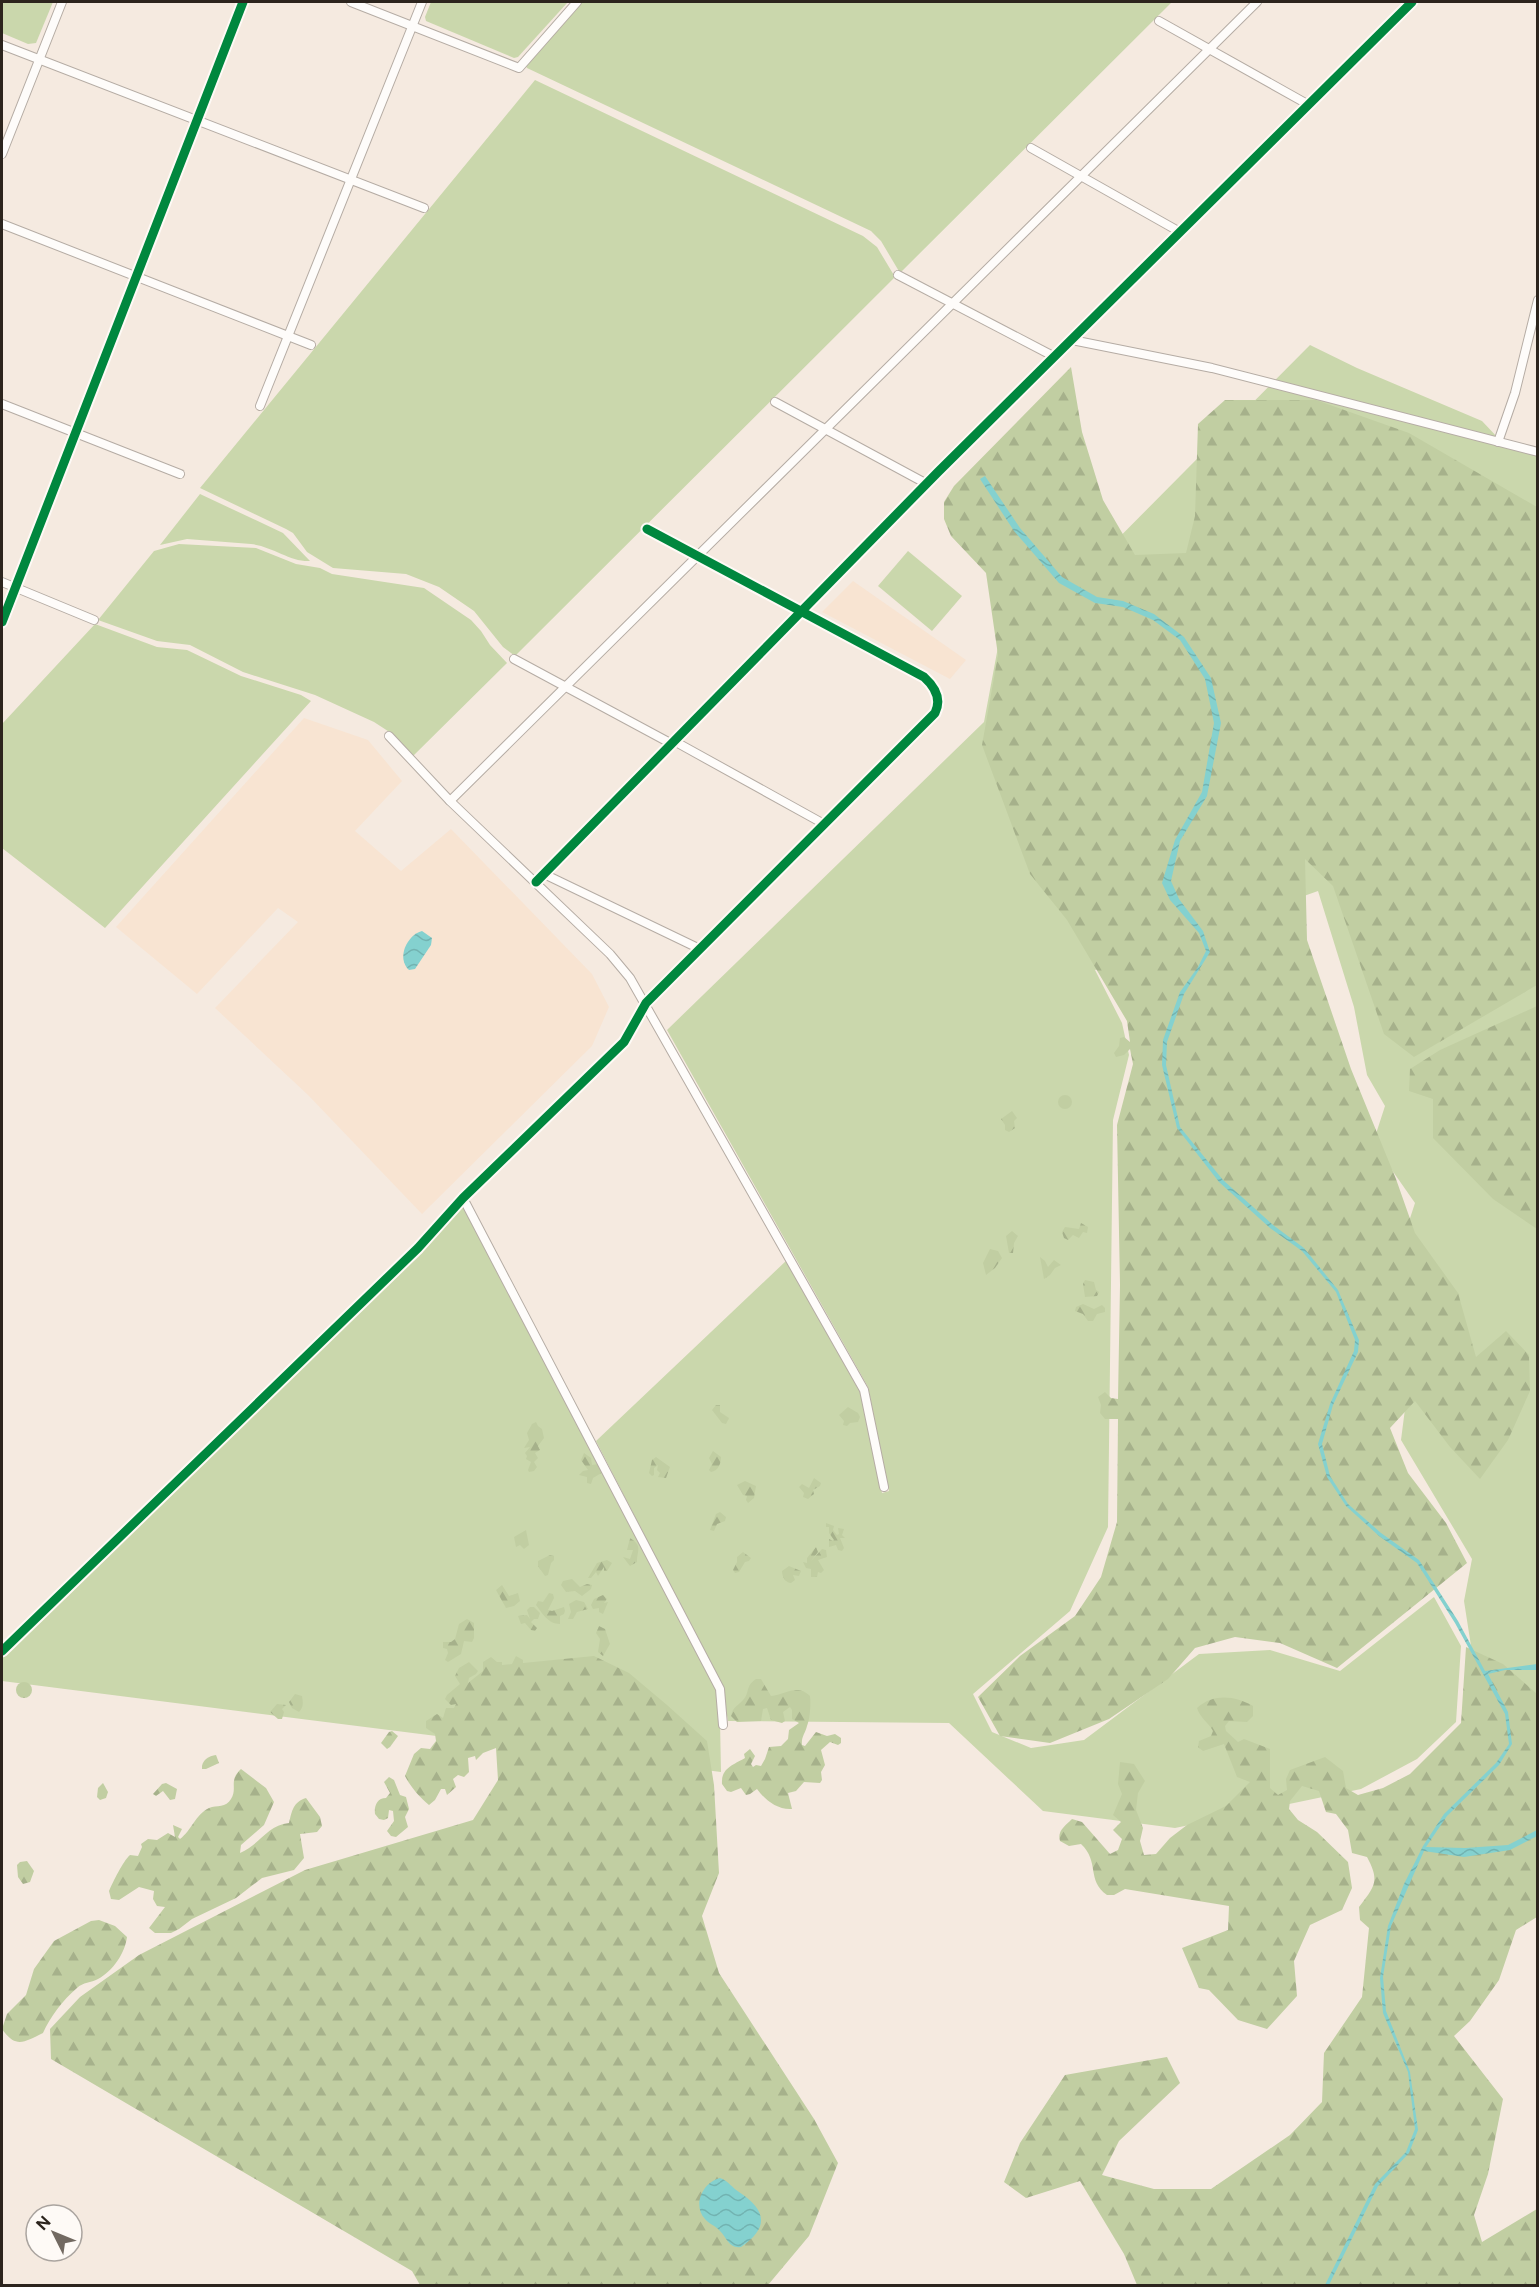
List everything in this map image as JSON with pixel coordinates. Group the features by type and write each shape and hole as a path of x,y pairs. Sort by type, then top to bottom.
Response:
{"street":[{"path":"2,154 62,2"},
{"path":"2,622 243,2"},
{"path":"351,2 519,68 577,2"},
{"path":"260,406 422,2"},
{"path":"450,801 1257,2"},
{"path":"536,882 927,484 1412,2"},
{"path":"1159,21 1309,105"},
{"path":"2,45 424,208"},
{"path":"1031,148 1180,232"},
{"path":"2,225 311,345"},
{"path":"898,275 1054,357"},
{"path":"1498,442 1515,393 1538,300"},
{"path":"1072,340 1212,368 1538,452"},
{"path":"775,402 927,484"},
{"path":"2,404 180,474"},
{"path":"2,1651 418,1248 464,1198 624,1042 646,1003 935,713 939,706 933,685 924,677 647,529"},
{"path":"2,582 94,620"},
{"path":"514,659 824,824"},
{"path":"389,736 450,801 610,954 630,978 864,1390 884,1486"},
{"path":"544,874 700,949"},
{"path":"464,1198 720,1689 723,1725"}],"shaded area":[{"path":"853,581 966,660 950,679 822,612"},
{"path":"304,718 368,740 402,781 355,831 401,871 451,829 592,974 609,1007 592,1046 422,1214 308,1095 215,1008 298,922 278,908 197,994 116,927"}],"green space":[{"path":"2,2 53,2 36,43 28,44 2,33"},
{"path":"431,2 568,2 518,57 514,58 426,21 425,17"},
{"path":"581,2 1172,2 900,273 881,241 871,231 527,68 529,60"},
{"path":"535,80 863,236 877,247 895,277 515,656 503,647 474,611 439,587 406,574 333,568 307,552 293,533 200,488"},
{"path":"1310,345 1357,368 1482,421 1499,439 1537,455 1537,1874 1476,1678 1464,1601 1472,1559 1401,1440 1416,1323 1397,1258 1415,1203 1373,1143 1385,1106 1367,1075 1354,1007 1318,891 1095,970 1122,1023 1129,1055 1113,1120 1108,1527 1070,1611 973,1694 992,1732 1031,1748 1084,1740 1199,1654 1270,1650 1340,1671 1434,1597 1461,1646 1456,1722 1417,1759 1361,1789 1175,1828 1043,1811 949,1723 728,1721 722,1686 596,1441 787,1260 860,1392 882,1493 889,1491 868,1387 667,1030 984,722 1003,620 1067,590"},
{"path":"1071,367 1082,432 1103,500 1135,555 1186,553 1195,516 1198,424 1225,400 1316,400 1409,433 1537,507 1537,985 1414,1057 1384,1034 1333,886 1305,859 1307,940 1351,1069 1396,1179 1415,1233 1458,1293 1476,1357 1506,1331 1529,1355 1530,1391 1508,1440 1480,1479 1450,1447 1415,1401 1390,1428 1408,1473 1446,1523 1467,1563 1337,1668 1280,1643 1235,1637 1195,1648 1168,1679 1109,1719 1050,1743 1000,1736 978,1697 1020,1656 1075,1616 1101,1577 1117,1522 1118,1419 1105,1419 1100,1413 1101,1405 1098,1397 1105,1392 1111,1398 1118,1399 1120,1285 1117,1125 1133,1064 1130,1049 1124,1055 1116,1057 1114,1053 1119,1046 1120,1038 1124,1037 1130,1042 1127,1021 1067,920 1030,874 982,745 998,655 986,573 951,536 944,519 944,502 954,486"},
{"path":"200,494 283,533 310,561 295,559 251,544 187,539 160,545"},
{"path":"179,544 256,548 296,564 320,568 332,574 424,588 471,620 507,663 412,757 391,733 374,722 315,695 243,672 190,645 157,641 98,620 154,551"},
{"path":"908,551 962,596 932,631 878,586"},
{"path":"95,624 157,647 187,650 241,676 301,695 311,701 105,928 2,848 2,724"},
{"path":"1537,1006 1537,1229 1493,1199 1433,1138 1433,1099 1409,1091 1410,1069 1440,1050"},
{"path":"1065,1095 1070,1097 1072,1102 1070,1107 1065,1109 1060,1107 1058,1102 1060,1097"},
{"path":"1012,1111 1017,1118 1014,1121 1015,1128 1009,1132 1005,1130 1001,1119"},
{"path":"463,1205 718,1689 721,1772 2,1681 2,1657 416,1256"},
{"path":"1081,1223 1088,1227 1087,1233 1083,1232 1079,1238 1073,1235 1068,1240 1064,1238 1062,1232 1065,1227 1079,1229"},
{"path":"1012,1231 1018,1236 1014,1243 1013,1253 1009,1253 1006,1236"},
{"path":"990,1249 998,1251 1002,1258 986,1275 983,1263"},
{"path":"1040,1257 1048,1267 1054,1260 1061,1265 1044,1279"},
{"path":"1085,1280 1094,1282 1099,1292 1097,1296 1085,1297 1083,1284"},
{"path":"1083,1304 1094,1309 1102,1305 1105,1312 1097,1314 1093,1321 1088,1321 1083,1314 1075,1311 1076,1307"},
{"path":"716,1405 720,1405 720,1412 729,1418 726,1424 722,1423 712,1410"},
{"path":"848,1407 860,1417 858,1422 847,1426 843,1425 844,1421 839,1415"},
{"path":"536,1422 542,1429 544,1438 538,1446 540,1450 535,1453 538,1458 534,1462 537,1467 534,1471 529,1472 531,1462 526,1459 525,1453 530,1447 524,1448 529,1440 527,1433 532,1424"},
{"path":"713,1451 721,1457 721,1460 717,1469 711,1472 709,1470 712,1464 709,1458"},
{"path":"584,1453 591,1458 592,1465 599,1464 603,1472 593,1478 591,1484 587,1483 587,1477 579,1475 588,1470 581,1460"},
{"path":"656,1457 670,1467 666,1478 658,1477 660,1473 657,1470 658,1465 654,1468 654,1475 649,1473 652,1460"},
{"path":"814,1478 821,1483 820,1486 813,1490 814,1494 808,1499 803,1497 804,1493 799,1487 802,1484 809,1488"},
{"path":"745,1481 756,1486 754,1498 748,1503 747,1496 743,1495 737,1485"},
{"path":"720,1512 726,1517 725,1521 717,1524 714,1531 710,1530 716,1514"},
{"path":"826,1523 834,1526 833,1530 837,1535 839,1534 838,1528 844,1529 842,1535 845,1538 840,1538 844,1548 842,1551 838,1550 836,1545 829,1547 829,1539 834,1540"},
{"path":"526,1530 529,1545 524,1549 520,1545 516,1547 514,1537"},
{"path":"630,1538 637,1543 638,1548 637,1562 630,1566 623,1557 630,1559 633,1550 627,1550"},
{"path":"816,1547 818,1552 811,1561 822,1549 826,1550 827,1557 818,1560 824,1570 821,1573 818,1572 817,1577 811,1577 811,1569 806,1568 803,1562 807,1563 807,1558"},
{"path":"743,1552 751,1558 745,1562 739,1572 735,1573 733,1570 737,1557"},
{"path":"550,1555 554,1556 554,1560 548,1575 545,1576 538,1566 538,1561"},
{"path":"607,1560 612,1563 607,1571 604,1571 604,1567 598,1576 596,1572 588,1578 597,1563"},
{"path":"789,1566 801,1571 799,1576 793,1575 795,1580 791,1583 786,1581 782,1573"},
{"path":"572,1579 580,1587 587,1584 592,1585 591,1589 582,1596 575,1591 566,1592 561,1585 563,1581"},
{"path":"502,1585 509,1596 518,1593 520,1601 514,1606 506,1608 496,1590"},
{"path":"549,1593 553,1594 554,1598 548,1610 564,1607 565,1611 560,1616 560,1624 549,1620 536,1605 538,1601 543,1602"},
{"path":"603,1595 607,1599 604,1603 608,1602 603,1614 599,1612 599,1608 593,1609 591,1605 594,1599"},
{"path":"576,1600 584,1602 588,1609 577,1612 573,1619 568,1619 571,1612 569,1604"},
{"path":"534,1607 540,1613 538,1619 531,1622 537,1628 535,1631 525,1623 521,1624 518,1616 527,1615 530,1619 527,1610"},
{"path":"467,1619 474,1623 474,1638 472,1642 464,1641 461,1654 448,1662 445,1660 448,1653 447,1649 443,1648 443,1642 451,1642 455,1639 459,1624"},
{"path":"599,1626 605,1629 610,1644 603,1656 598,1652 600,1639 596,1633"},
{"path":"1466,1647 1503,1664 1537,1694 1537,1917 1516,1930 1499,1980 1470,2021 1454,2036 1503,2099 1488,2174 1474,2215 1482,2242 1537,2209 1537,2285 1137,2285 1124,2254 1080,2181 1026,2198 1004,2182 1020,2143 1065,2075 1167,2057 1180,2083 1119,2141 1102,2175 1154,2189 1211,2189 1290,2135 1322,2102 1324,2053 1362,1997 1369,1928 1360,1920 1359,1907 1374,1883 1373,1872 1367,1857 1352,1853 1348,1830 1336,1814 1326,1812 1319,1791 1302,1786 1290,1801 1289,1809 1298,1820 1317,1832 1348,1862 1352,1888 1342,1910 1310,1925 1294,1961 1297,1996 1267,2029 1238,2020 1209,1990 1199,1988 1182,1948 1228,1930 1229,1906 1125,1889 1114,1895 1107,1895 1097,1883 1087,1851 1081,1844 1069,1846 1060,1841 1061,1831 1072,1819 1082,1822 1110,1854 1118,1850 1122,1839 1113,1830 1121,1822 1113,1815 1122,1794 1118,1784 1120,1762 1134,1764 1145,1781 1138,1793 1136,1810 1143,1828 1140,1841 1144,1855 1156,1854 1170,1838 1187,1825 1226,1806 1250,1782 1237,1777 1224,1744 1203,1751 1198,1747 1199,1741 1211,1736 1213,1731 1197,1708 1217,1698 1232,1698 1253,1706 1253,1716 1247,1722 1229,1721 1225,1726 1226,1731 1238,1742 1244,1739 1270,1749 1270,1788 1278,1795 1287,1790 1286,1779 1290,1770 1325,1757 1343,1771 1346,1788 1358,1795 1383,1788 1410,1774 1461,1723"},
{"path":"516,1656 523,1660 523,1663 594,1656 629,1673 707,1741 714,1785 719,1873 702,1916 719,1973 814,2119 838,2163 809,2236 768,2285 420,2285 412,2271 51,2059 50,2029 80,1997 139,1955 305,1870 473,1820 498,1780 496,1748 483,1753 476,1760 475,1756 468,1758 469,1772 464,1777 458,1775 453,1779 456,1787 447,1795 445,1789 441,1789 429,1805 405,1776 414,1754 421,1748 430,1749 436,1741 435,1734 426,1728 426,1721 437,1714 443,1718 446,1708 454,1708 456,1704 451,1705 445,1699 460,1684 455,1676 459,1668 469,1662 478,1671 469,1678 468,1683 483,1671 483,1662 491,1657 497,1662 502,1662 502,1665 512,1664"},
{"path":"756,1679 761,1679 771,1696 800,1690 810,1696 810,1716 802,1745 805,1746 816,1732 827,1736 835,1734 841,1738 841,1743 838,1745 830,1742 821,1750 825,1765 821,1772 820,1783 804,1782 796,1791 788,1793 792,1809 772,1804 757,1789 746,1795 741,1788 731,1792 727,1791 722,1784 723,1774 732,1765 745,1758 744,1754 750,1749 755,1756 751,1764 753,1767 761,1766 769,1747 781,1746 788,1739 789,1730 799,1723 792,1719 790,1707 783,1712 785,1721 782,1723 771,1720 767,1708 763,1709 761,1721 737,1722 731,1716 734,1708 745,1697 750,1684"},
{"path":"21,1682 27,1682 32,1690 30,1696 21,1698 16,1693 16,1687"},
{"path":"295,1694 302,1696 303,1702 299,1712 292,1708 289,1702"},
{"path":"277,1704 286,1705 282,1709 284,1712 282,1719 278,1719 270,1712"},
{"path":"392,1731 398,1736 387,1749 381,1743"},
{"path":"216,1755 219,1763 202,1769 206,1759"},
{"path":"241,1769 266,1788 274,1802 264,1825 241,1845 240,1853 275,1827 289,1823 296,1805 306,1798 320,1817 322,1826 317,1832 300,1834 304,1858 294,1870 262,1878 236,1898 192,1919 171,1933 155,1933 149,1928 165,1907 157,1906 153,1899 154,1891 139,1887 119,1900 111,1899 109,1891 121,1867 130,1855 138,1856 141,1844 148,1839 157,1840 168,1833 175,1837 173,1825 182,1829 178,1837 180,1839 204,1811 229,1802 234,1791 235,1777"},
{"path":"389,1777 394,1780 400,1795 406,1797 409,1809 405,1817 408,1827 396,1837 391,1836 387,1831 394,1821 393,1811 389,1810 388,1818 384,1820 379,1819 375,1814 377,1803 390,1793 384,1782"},
{"path":"103,1783 108,1792 106,1798 100,1800 97,1797 98,1788"},
{"path":"166,1783 177,1789 175,1799 170,1800 163,1791 156,1796 153,1794 162,1784"},
{"path":"27,1861 34,1871 30,1882 23,1884 18,1877 17,1865"},
{"path":"99,1920 115,1926 127,1937 124,1949 117,1961 103,1976 79,1986 62,2003 43,2033 21,2042 12,2039 2,2029 7,2014 26,1995 34,1969 54,1941 91,1921"}],"water":[{"path":"985,476 1020,528 1062,577 1097,597 1123,601 1154,614 1184,637 1211,678 1221,723 1207,796 1180,841 1171,881 1179,899 1203,931 1210,952 1184,994 1167,1042 1166,1065 1180,1127 1223,1180 1273,1225 1304,1248 1338,1290 1359,1340 1358,1352 1333,1405 1322,1444 1330,1476 1348,1504 1381,1533 1419,1560 1458,1621 1485,1671 1537,1664 1537,1670 1505,1670 1488,1674 1508,1712 1512,1744 1499,1765 1447,1816 1426,1847 1465,1848 1508,1845 1537,1830 1537,1836 1510,1850 1464,1857 1424,1851 1391,1926 1383,1977 1386,2011 1410,2072 1418,2130 1409,2153 1378,2186 1329,2285 1325,2285 1375,2184 1406,2152 1415,2129 1408,2072 1383,2013 1380,1978 1388,1926 1404,1884 1423,1846 1444,1814 1496,1763 1509,1744 1505,1714 1455,1623 1417,1563 1379,1536 1346,1506 1327,1477 1318,1444 1330,1404 1354,1351 1355,1340 1336,1292 1302,1251 1270,1228 1219,1182 1177,1128 1162,1065 1163,1040 1180,992 1198,967 1206,951 1199,933 1170,900 1162,883 1175,840 1202,792 1214,723 1205,679 1180,640 1153,620 1123,607 1095,603 1059,583 1014,531 980,479"},
{"path":"422,931 432,938 431,945 415,969 409,970 405,965 403,953 412,937"},
{"path":"720,2178 755,2205 759,2212 761,2219 757,2232 741,2247 731,2245 718,2229 707,2221 699,2207 704,2189"}],"cycle path":[{"path":"2,622 243,2"},
{"path":"536,882 938,472 1412,2"},
{"path":"2,1651 418,1248 463,1198 624,1042 646,1003 935,713 938,703 936,694 924,677 647,529"}]}
